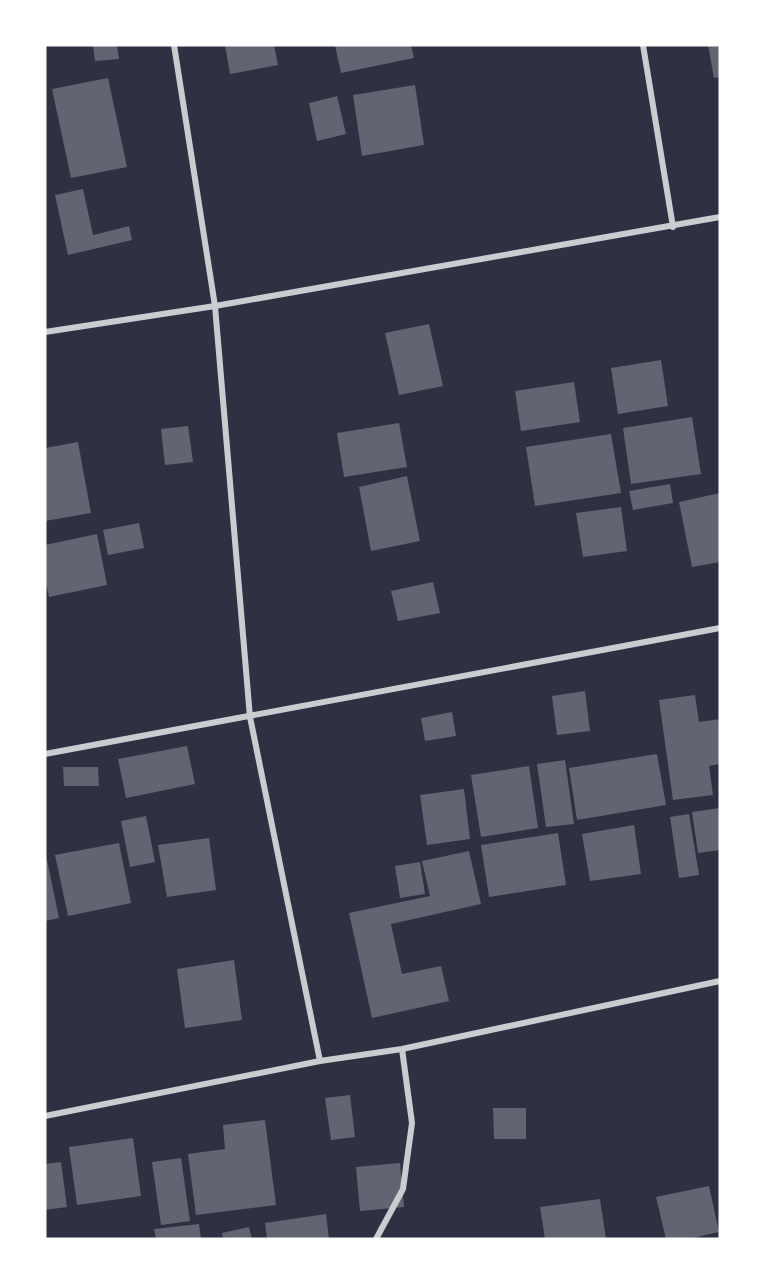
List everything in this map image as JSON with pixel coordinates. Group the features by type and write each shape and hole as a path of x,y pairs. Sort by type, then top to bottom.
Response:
{"street":[{"path":"174,45 215,306 250,717 320,1061"},
{"path":"643,45 674,227"},
{"path":"45,332 215,306 674,227 720,217"},
{"path":"45,754 720,628"},
{"path":"45,1116 320,1061 402,1049 720,981"},
{"path":"376,1239 403,1189 412,1124 402,1049"}],"building":[{"path":"93,45 117,45 119,59 95,61"},
{"path":"225,45 274,45 278,65 230,74"},
{"path":"335,45 411,45 414,58 341,73"},
{"path":"708,45 720,45 720,77 714,78"},
{"path":"108,78 127,167 71,178 52,89"},
{"path":"415,85 424,145 362,156 353,95"},
{"path":"337,96 346,134 317,141 309,103"},
{"path":"83,189 93,235 129,226 132,240 68,255 55,195"},
{"path":"429,324 443,386 399,395 385,333"},
{"path":"661,360 668,406 618,414 611,368"},
{"path":"574,382 580,422 521,431 515,391"},
{"path":"692,417 701,474 631,484 623,428"},
{"path":"399,423 407,467 344,477 337,433"},
{"path":"188,426 193,462 165,465 161,429"},
{"path":"611,434 621,493 535,506 526,447"},
{"path":"78,442 91,513 45,521 45,448"},
{"path":"407,476 420,541 371,551 359,487"},
{"path":"670,484 673,503 633,510 629,491"},
{"path":"720,493 720,562 692,567 679,502"},
{"path":"621,507 627,551 583,557 576,513"},
{"path":"139,523 144,548 108,555 103,530"},
{"path":"97,534 107,585 49,597 45,578 45,545"},
{"path":"433,582 440,613 398,621 391,591"},
{"path":"585,691 590,731 557,735 552,696"},
{"path":"695,695 699,722 720,719 720,764 709,766 713,795 673,800 659,700"},
{"path":"452,712 456,736 425,741 421,718"},
{"path":"187,746 195,784 126,798 118,759"},
{"path":"657,754 666,805 577,820 569,768"},
{"path":"565,760 574,824 546,827 537,764"},
{"path":"529,766 538,828 481,837 471,775"},
{"path":"63,767 98,767 99,786 64,786"},
{"path":"464,789 470,839 427,845 420,795"},
{"path":"720,808 720,850 698,853 692,812"},
{"path":"689,814 699,875 679,878 670,817"},
{"path":"146,816 155,862 130,867 121,821"},
{"path":"634,825 641,874 590,881 582,834"},
{"path":"558,833 566,885 489,897 481,845"},
{"path":"209,838 216,890 167,897 158,845"},
{"path":"119,843 131,903 68,916 55,855"},
{"path":"469,851 481,904 391,924 402,974 441,966 449,1001 372,1018 349,913 430,896 422,861"},
{"path":"45,860 47,860 59,918 45,921"},
{"path":"420,862 425,894 400,898 395,866"},
{"path":"234,960 242,1020 185,1028 177,969"},
{"path":"350,1095 355,1137 331,1140 325,1098"},
{"path":"493,1108 526,1108 526,1139 494,1139"},
{"path":"265,1120 276,1205 196,1215 188,1154 225,1149 223,1125"},
{"path":"133,1138 141,1196 77,1205 69,1147"},
{"path":"181,1158 190,1221 161,1225 152,1162"},
{"path":"61,1162 67,1207 45,1210 45,1164"},
{"path":"400,1163 404,1207 360,1211 356,1167"},
{"path":"709,1186 719,1232 688,1239 666,1239 656,1197"},
{"path":"600,1199 606,1239 545,1239 540,1207"},
{"path":"326,1214 329,1239 267,1239 265,1223"},
{"path":"199,1224 201,1239 156,1239 154,1229"},
{"path":"249,1227 252,1239 223,1239 222,1233"}]}
